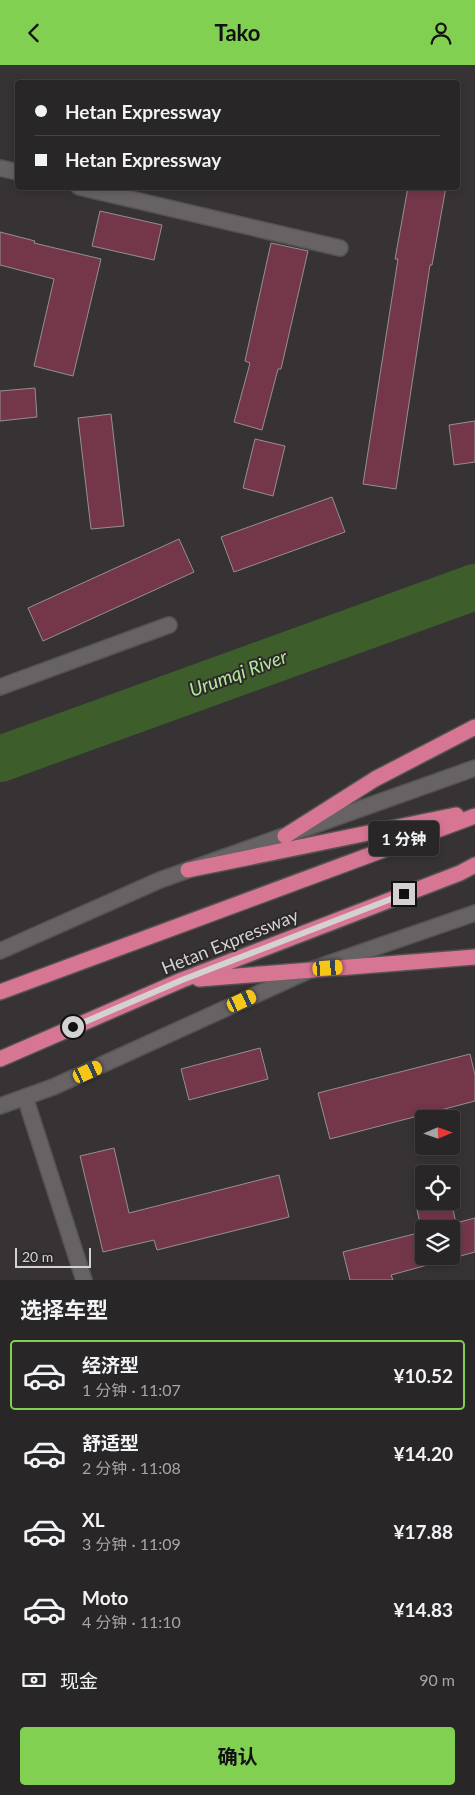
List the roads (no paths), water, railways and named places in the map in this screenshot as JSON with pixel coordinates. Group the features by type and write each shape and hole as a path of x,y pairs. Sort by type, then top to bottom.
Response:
{"highway":[{"path":"285,836 374,779 475,727"},
{"path":"188,870 475,811"},
{"name":"Hetan Expressway","path":"0,992 475,816"},
{"name":"Hetan Expressway","path":"0,1059 182,980 460,873 475,865"},
{"path":"182,980 475,957"}],"street":[{"path":"0,168 15,172"},
{"path":"92,190 340,248"},
{"path":"0,687 169,625"},
{"path":"0,951 160,880 475,768"},
{"path":"0,1106 53,1087 310,969 475,913"},
{"path":"25,1097 84,1280"}],"waterway":[{"name":"Urumqi River","path":"0,759 475,587"}]}
